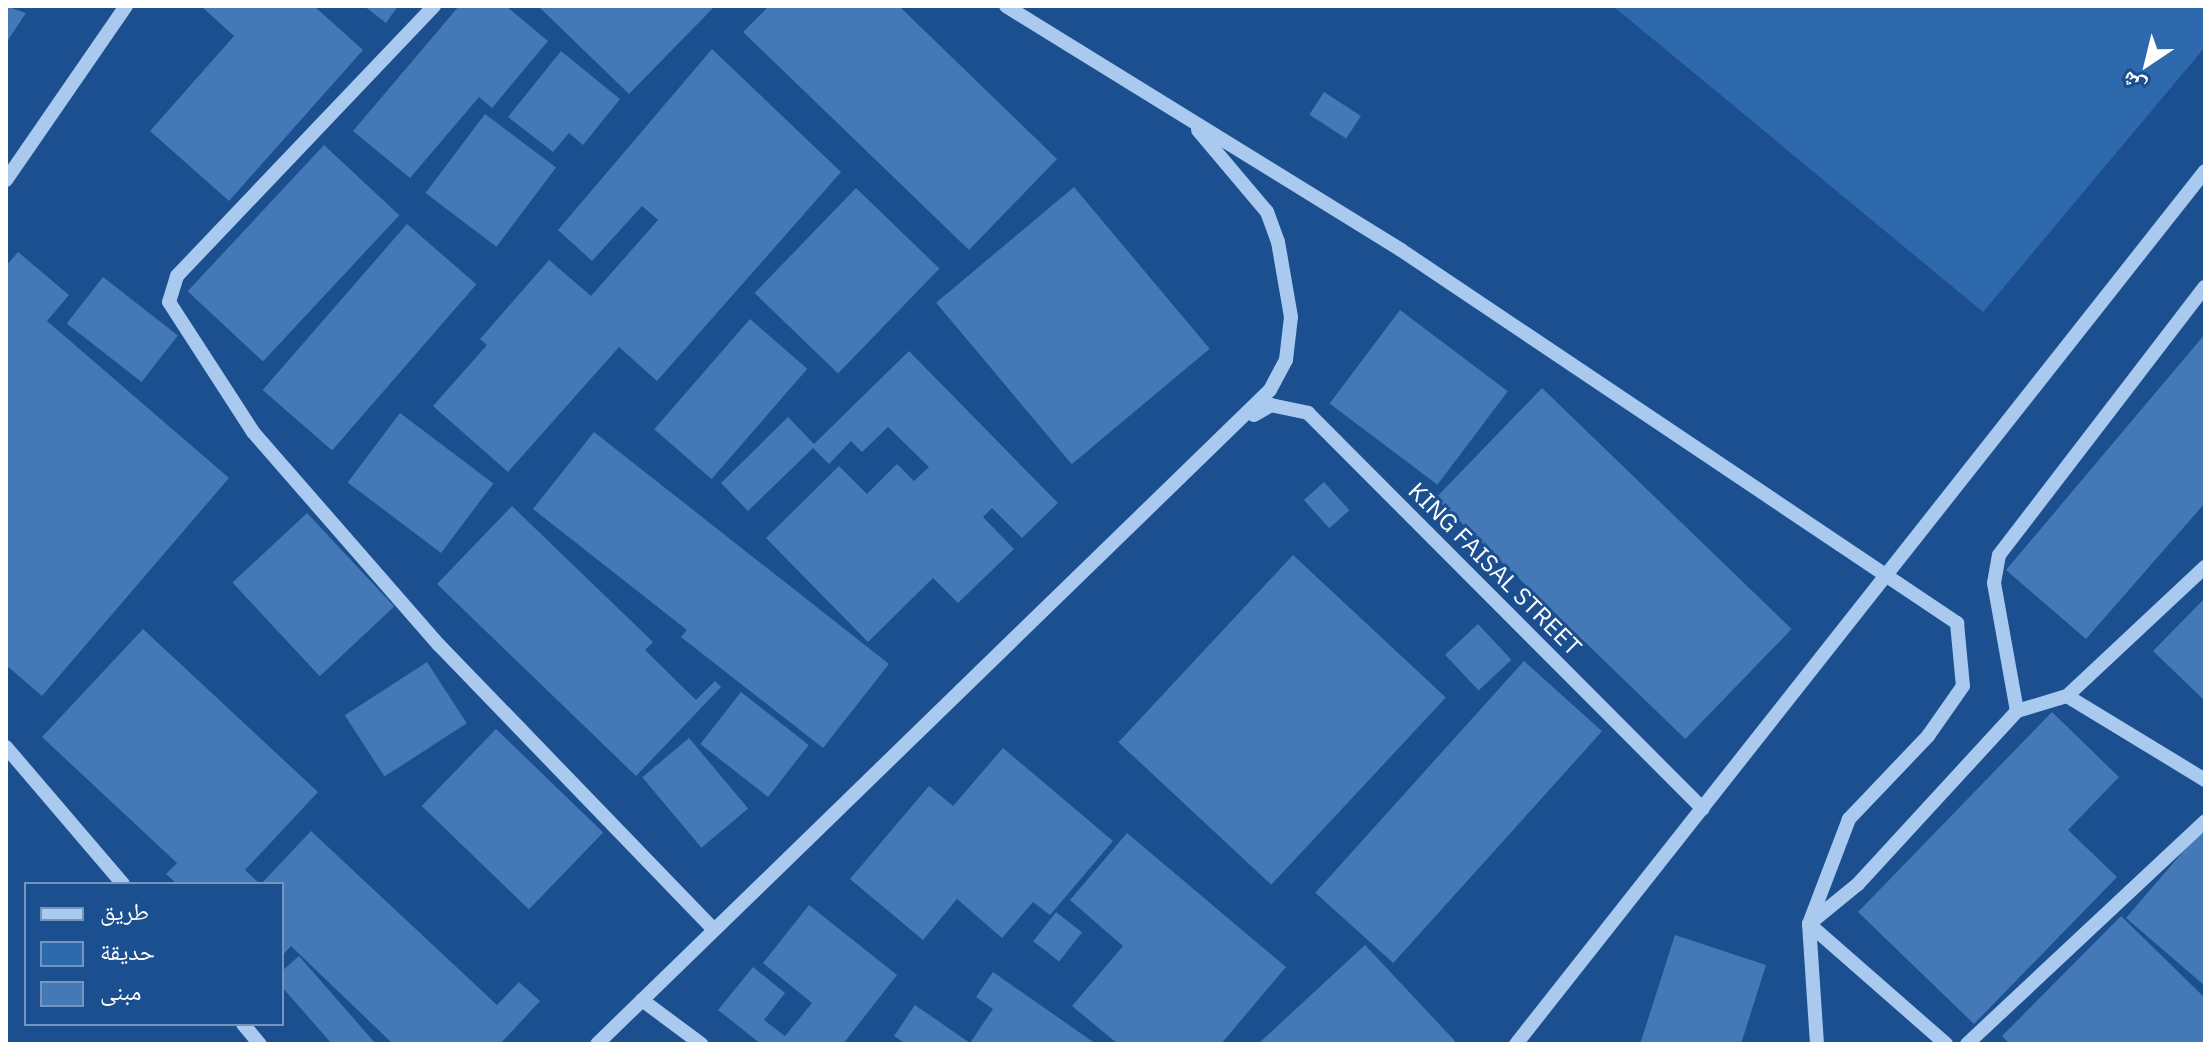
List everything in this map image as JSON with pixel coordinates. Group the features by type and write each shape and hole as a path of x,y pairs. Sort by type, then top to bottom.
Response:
{"street":[{"path":"6,180 126,6"},
{"path":"434,6 177,276 169,302 253,432 439,645 713,929"},
{"path":"1006,6 1164,100 1892,574 1957,623 1963,686 1928,736 1849,819 1809,924 1817,1044"},
{"path":"597,1044 1270,390 1286,360 1291,317 1278,242 1267,212 1240,176 1164,100"},
{"path":"1516,1044 1892,574 2205,171"},
{"path":"2017,711 1994,583 1999,555 2205,287"},
{"name":"KING FAISAL STREET","path":"1239,422 1271,405 1308,413 1703,809"},
{"path":"1809,924 1858,884 2017,711 2067,696 2205,567"},
{"path":"2067,696 2205,780"},
{"path":"6,747 121,882"},
{"path":"1967,1044 2205,821"},
{"path":"1809,924 1946,1044"},
{"path":"642,1000 701,1044"},
{"path":"245,1026 260,1044"}],"green space":[{"path":"1613,6 2205,6 2205,47 1983,312"}],"building":[{"path":"6,6 26,13 6,43"},
{"path":"201,6 314,6 363,50 229,201 150,131 234,36"},
{"path":"364,6 398,6 386,23"},
{"path":"459,6 506,6 548,41 492,108 479,97 410,178 353,131"},
{"path":"538,6 715,6 629,94"},
{"path":"769,6 899,6 1057,159 969,250 743,32"},
{"path":"712,49 841,172 657,381 619,347 508,472 433,406 487,345 480,339 549,260 591,296 658,220 642,206 592,261 558,230"},
{"path":"561,51 620,99 583,145 569,133 553,152 508,117"},
{"path":"1324,92 1361,116 1346,139 1309,115"},
{"path":"485,114 556,168 496,247 425,193"},
{"path":"324,145 399,215 263,362 188,291"},
{"path":"1074,187 1210,349 1072,464 936,303"},
{"path":"856,188 939,269 838,374 755,293"},
{"path":"407,224 476,284 332,450 263,390"},
{"path":"18,252 69,295 47,321 229,478 42,696 6,665 6,266"},
{"path":"103,277 178,335 142,382 67,323"},
{"path":"1400,310 1508,391 1437,485 1330,403"},
{"path":"750,319 807,369 712,479 654,429"},
{"path":"2205,334 2205,503 2086,639 2006,570"},
{"path":"909,351 1058,503 1022,538 992,508 983,517 1014,549 958,603 933,578 868,642 766,538 839,466 867,494 897,464 914,481 929,467 888,427 862,452 851,441 829,464 813,448 748,511 721,483 788,417 814,444"},
{"path":"1542,388 1792,629 1685,739 1436,498"},
{"path":"400,413 493,483 441,553 348,482"},
{"path":"594,432 889,664 823,748 681,637 687,630 533,509"},
{"path":"1324,482 1349,510 1329,528 1304,500"},
{"path":"512,506 653,642 645,650 696,700 715,681 721,687 636,776 437,584"},
{"path":"307,513 394,607 320,676 232,583"},
{"path":"1293,555 1446,698 1271,885 1118,742"},
{"path":"2205,598 2205,701 2153,651"},
{"path":"1478,624 1511,660 1479,691 1445,655"},
{"path":"143,629 318,792 245,870 258,882 175,882 166,874 177,863 42,737"},
{"path":"1524,661 1602,731 1393,963 1315,893"},
{"path":"427,662 467,723 385,777 345,715"},
{"path":"741,692 809,745 768,797 700,744"},
{"path":"2052,712 2119,777 2068,830 2117,877 1974,1024 1858,912"},
{"path":"496,729 603,833 529,909 422,806"},
{"path":"689,738 748,808 701,848 642,777"},
{"path":"1003,748 1113,841 1050,915 1033,902 1002,938 957,899 923,940 850,879 929,786 953,806"},
{"path":"2205,826 2205,986 2126,918"},
{"path":"311,831 497,1005 519,982 540,1001 500,1044 393,1044 291,946 284,954 284,882 263,882"},
{"path":"1127,833 1286,967 1221,1044 1118,1044 1072,1006 1123,946 1070,900"},
{"path":"809,905 897,975 843,1044 761,1044 718,1010 753,967 785,993 764,1020 785,1036 812,1003 763,963"},
{"path":"1056,912 1082,932 1059,961 1033,941"},
{"path":"2121,916 2205,998 2205,1044 2010,1044 2002,1036"},
{"path":"1675,935 1766,965 1741,1044 1640,1044"},
{"path":"1365,945 1455,1041 1451,1044 1258,1044"},
{"path":"299,956 376,1044 332,1044 284,989 284,969"},
{"path":"993,972 1096,1044 906,1044 894,1036 915,1005 970,1043 993,1009 976,997"}]}
